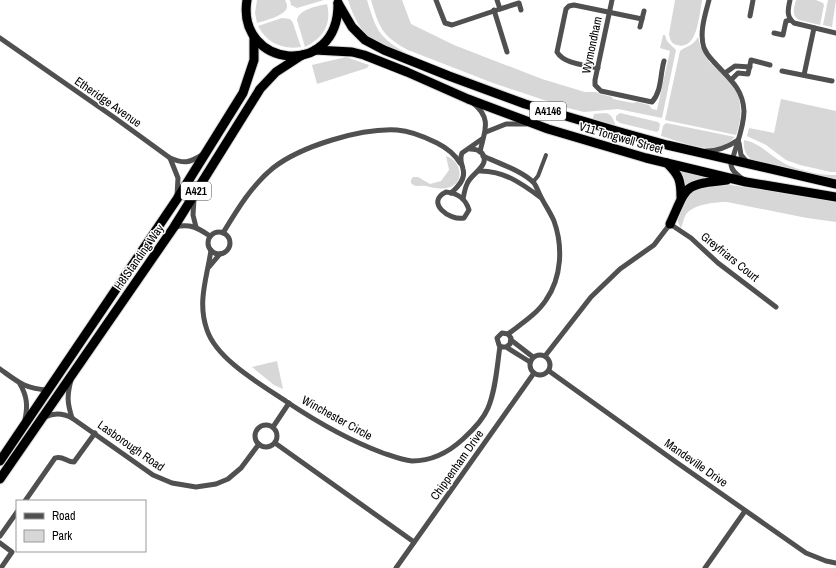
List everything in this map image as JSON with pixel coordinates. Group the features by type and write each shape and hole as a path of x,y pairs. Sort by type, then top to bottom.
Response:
{"highway":[{"path":"239,0 247,4 247,19 252,34 264,47 276,53 289,56 302,55 315,50 326,42 334,30 338,17 337,1"},
{"name":"V11 Tongwell Street","path":"337,1 352,27 365,40 384,50 525,104 667,145 836,184"},
{"name":"H8 Standing Way","path":"0,461 177,199 243,93 254,60 252,34"},
{"name":"V11 Tongwell Street","path":"315,50 352,52 364,55 468,99 548,129 646,158 746,182 836,197"},
{"name":"H8 Standing Way","path":"0,479 174,227 260,89 276,72 302,55"},
{"path":"665,163 676,172 681,184 681,197"},
{"path":"670,224 681,197 688,188 698,183 734,179"}],"street":[{"path":"436,0 442,20 448,24 459,23 518,2 521,10"},
{"path":"497,0 497,9 507,52"},
{"name":"Wymondham","path":"612,0 595,85 601,91 652,102 657,97 664,61"},
{"path":"708,0 702,31 703,44 707,54 736,85 741,96 744,111 732,160 732,169 746,182"},
{"path":"750,16 753,0"},
{"path":"790,0 788,9 791,20 799,25 836,33"},
{"path":"598,68 563,58 557,52 566,9 569,6 574,5 642,19"},
{"path":"640,27 644,11"},
{"path":"774,33 783,35 786,21 791,20"},
{"path":"804,75 814,28"},
{"name":"Etheridge Avenue","path":"0,38 170,158"},
{"path":"731,80 738,74 748,74 751,60 770,65"},
{"path":"725,73 735,66 750,67"},
{"path":"782,71 832,81"},
{"path":"223,233 242,202 272,168 286,159 320,143 379,130 398,130 417,134 450,150 465,151 470,149 482,139 486,132 486,119 483,113 468,99"},
{"path":"486,132 506,124 523,123 548,129"},
{"path":"463,199 466,184 471,176 481,169 484,162 482,154 482,139"},
{"path":"691,151 711,151 721,149 730,146 738,140"},
{"path":"738,140 741,155 750,164"},
{"path":"470,149 477,150 533,182 551,214 557,232 560,250 558,271 553,287 544,304 508,334 502,333 498,336 497,342 500,346 506,347 530,362"},
{"path":"450,150 460,162 463,168 464,176 461,182 451,193"},
{"path":"460,162 461,156 465,151"},
{"path":"170,158 180,162 191,162 205,154"},
{"path":"533,182 538,176 546,155"},
{"path":"170,158 178,178 177,199"},
{"path":"463,168 469,172 477,171 501,173 521,183 541,197"},
{"path":"196,227 193,208 197,191"},
{"path":"446,192 463,199 468,205 469,210 464,218 454,218 447,215 439,207 438,203 438,198 446,192"},
{"path":"546,356 591,298 620,269 654,245 670,224"},
{"name":"Greyfriars Court","path":"670,224 691,238 718,263 776,307"},
{"path":"174,227 196,227 210,236"},
{"path":"216,232 223,233 228,237 230,244 226,250 220,254 214,252 208,244 210,236 216,232"},
{"name":"Winchester Circle","path":"211,250 209,268 202,296 203,313 207,332 224,357 289,403 337,432 368,448 392,456 411,461 432,458 459,443 482,419 488,408 492,395 500,346"},
{"name":"Winchester Circle","path":"209,268 220,254"},
{"path":"508,334 511,340 533,357"},
{"path":"506,347 510,344 511,340"},
{"path":"538,355 546,356 550,362 548,371 543,375 534,373 530,368 530,362 533,357 538,355"},
{"path":"0,369 20,384 32,389 48,390"},
{"path":"72,418 68,402 68,393 74,371"},
{"name":"Mandeville Drive","path":"548,371 806,553 826,561 836,563"},
{"name":"Chippenham Drive","path":"396,568 534,373"},
{"path":"20,384 27,399 27,408 22,429"},
{"path":"273,427 289,403"},
{"path":"41,419 57,413 72,418"},
{"name":"Lasborough Road","path":"72,418 158,478 172,483 196,487 216,484 228,479 241,468 259,444"},
{"path":"267,425 273,427 278,436 275,443 264,447 259,444 255,438 256,431 267,425"},
{"path":"26,500 55,458 63,457 70,462 74,462 95,433"},
{"path":"275,443 414,542"},
{"path":"705,568 745,511"},
{"path":"0,536 16,513"},
{"path":"0,543 12,552 1,568"}],"green space":[{"path":"257,0 285,0 287,5 284,12 280,15 257,23 255,13"},
{"path":"290,0 324,0 297,8 291,5"},
{"path":"348,0 367,0 379,31 389,42 406,53 406,55 384,46 369,36 357,22"},
{"path":"371,0 402,0 411,24 454,45 542,79 585,92 596,92 612,97 613,99 649,105 652,109 657,110 670,51 660,48 663,35 665,35 667,41 676,50 662,118 618,109 584,112 568,108 493,83 408,50 392,40 383,30 376,17"},
{"path":"675,0 702,0 696,30 689,42 684,45 673,44 669,34"},
{"path":"796,0 816,0 823,3 824,5 820,25 796,18 794,14 794,6"},
{"path":"828,0 836,0 832,27 823,25"},
{"path":"327,4 328,18 325,30 317,39 305,47 297,20 298,16 309,9"},
{"path":"282,18 290,19 293,23 301,47 294,48 276,44 266,37 258,26"},
{"path":"698,37 706,57 730,82 737,94 741,115 736,135 665,120 680,51 692,44"},
{"path":"346,57 369,65 367,68 317,84 312,65"},
{"path":"781,99 836,111 836,172 800,165 786,160 766,145 747,136 749,128 774,133"},
{"path":"606,113 612,117 616,128 592,122 594,114"},
{"path":"620,113 658,122 660,124 659,130 657,132 620,123 616,120 616,116"},
{"path":"666,123 735,137 728,144 721,147 704,148 661,136 663,126"},
{"path":"744,140 760,146 787,165 816,173 836,175 836,180 753,161 748,157 744,147"},
{"path":"446,156 454,161 459,170 460,175 455,184 441,189 416,186 411,183 413,177 418,177 430,184 441,181 449,170"},
{"path":"679,171 709,178 695,181 685,187"},
{"path":"724,184 836,201 836,222 722,202 695,207 686,214 681,228 678,223 678,218 681,206 695,188"},
{"path":"277,361 283,389 274,385 252,367"}]}
